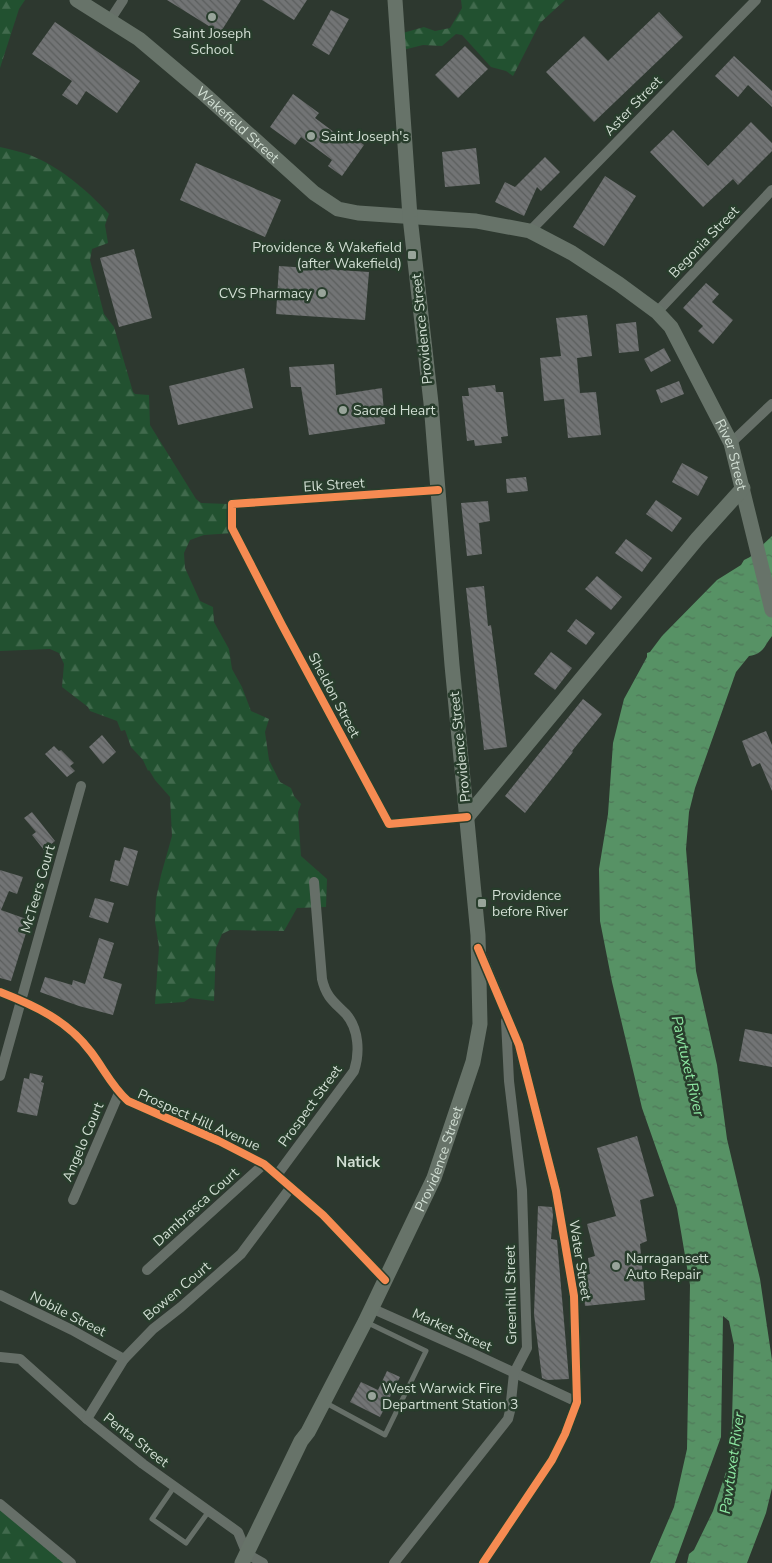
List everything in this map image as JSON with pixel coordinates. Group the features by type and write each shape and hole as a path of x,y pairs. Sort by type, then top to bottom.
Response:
{"main road":[{"name":"Wakefield Street","path":"77,0 139,40 203,93 255,142 325,202 338,209 358,213 410,217"},
{"name":"Providence Street","path":"245,1559 302,1441 368,1315 434,1178 473,1062 480,1024 478,948 452,665 431,403 410,217 395,0"},
{"name":"River Street","path":"410,217 476,221 530,231 572,253 657,312 671,327 732,443 743,488 697,539 467,817"},
{"path":"743,488 772,610"}],"street":[{"path":"110,20 123,0"},
{"name":"Aster Street","path":"530,231 756,0"},
{"name":"Begonia Street","path":"657,312 772,190"},
{"path":"732,443 772,404"},
{"name":"Elk Street","path":"232,504 438,490"},
{"name":"Sheldon Street","path":"232,504 232,528 389,824 467,817"},
{"name":"McTeers Court","path":"0,1076 81,786"},
{"name":"Prospect Street","path":"277,1174 354,1070 357,1056 357,1042 350,1020 330,1000 324,989 314,882"},
{"name":"Water Street","path":"478,948 519,1045 556,1191 574,1296 577,1402 565,1434 552,1460 482,1563"},
{"name":"Prospect Hill Avenue","path":"0,992 56,1018 71,1030 92,1053 119,1093 131,1103 190,1128 264,1164 338,1230 385,1280"},
{"name":"Greenhill Street","path":"394,1563 508,1419 514,1373 527,1348 522,1190 509,1081 505,1014"},
{"name":"Angelo Court","path":"73,1200 119,1093"},
{"name":"Dambrasca Court","path":"147,1270 264,1164"},
{"name":"Bowen Court","path":"87,1419 124,1359 153,1329 241,1254 291,1187"},
{"name":"Nobile Street","path":"0,1295 72,1330 124,1359"},
{"name":"Market Street","path":"368,1315 472,1353 577,1402"},
{"name":"Penta Street","path":"0,1357 20,1358 87,1419 143,1464 238,1532 245,1559"},
{"path":"0,1504 71,1563"},
{"path":"245,1559 263,1563"}],"lane":[{"path":"324,1402 385,1435 426,1351 368,1315"},
{"path":"175,1486 152,1519 186,1543 209,1511"}],"green space":[{"path":"0,0 25,0 19,9 0,68"},
{"path":"461,0 565,0 540,23 513,76 506,71 491,67 462,35 456,34 442,46 423,45 399,51 399,34 424,27 435,31 450,28 462,8"},
{"path":"0,147 30,155 52,166 92,196 109,214 105,225 108,243 92,249 90,260 104,314 114,327 133,392 135,394 149,395 150,425 196,499 201,503 228,504 234,533 204,535 190,540 184,553 185,568 200,601 213,607 214,622 229,649 232,669 242,687 251,711 269,719 265,732 269,760 280,782 291,788 294,796 301,804 298,812 301,856 327,879 326,907 297,908 284,931 230,930 222,934 216,948 214,1001 190,998 184,1002 155,1004 159,947 155,922 156,899 172,836 170,797 131,747 125,730 121,731 117,721 90,711 88,707 62,687 64,664 59,653 50,649 0,651"},
{"path":"0,1503 73,1563 0,1563"}],"water":[{"name":"Pawtuxet River","path":"772,536 772,636 761,651 749,656 736,672 695,788 689,812 686,849 696,971 717,1065 727,1139 760,1279 772,1360 772,1488 766,1513 747,1563 687,1563 689,1554 694,1550 713,1511 731,1457 734,1345 729,1321 723,1316 721,1437 675,1563 650,1563 674,1507 687,1449 690,1285 677,1208 642,1108 612,982 600,921 599,869 608,814 613,743 624,699 647,657 647,653 717,580 741,565 744,560 750,557"}],"building":[{"name":"Saint Joseph School","path":"167,0 241,0 220,33"},
{"name":"Saint Joseph School","path":"262,0 307,0 294,20"},
{"path":"331,10 349,19 329,55 312,45"},
{"path":"659,12 683,37 594,122 546,72 584,36 608,61"},
{"path":"55,22 140,81 117,113 86,91 77,105 62,95 72,81 32,54"},
{"path":"465,46 488,69 458,98 435,75"},
{"path":"734,56 772,91 772,107 748,85 738,97 715,76"},
{"name":"Saint Joseph's","path":"293,94 319,113 315,118 346,141 350,135 364,145 342,176 328,166 332,160 301,137 295,145 270,127"},
{"path":"751,122 772,143 772,151 738,185 733,179 703,207 650,152 673,130 708,166"},
{"path":"476,148 480,184 445,187 442,152"},
{"path":"545,157 560,172 541,191 537,187 524,216 495,202 505,182 515,187"},
{"path":"196,163 281,200 265,237 180,200"},
{"path":"605,176 636,196 604,246 573,227"},
{"path":"134,249 152,318 119,327 100,258"},
{"name":"CVS Pharmacy","path":"279,266 369,272 365,320 276,314"},
{"path":"706,283 719,294 712,302 733,320 713,344 698,331 703,326 683,308"},
{"path":"587,315 592,356 577,358 580,393 596,392 601,435 568,438 564,399 544,401 540,358 561,356 556,318"},
{"path":"636,322 639,351 619,353 616,324"},
{"path":"664,348 671,361 651,372 644,359"},
{"path":"334,364 336,395 382,388 385,424 309,435 301,387 291,387 289,367"},
{"path":"244,368 253,408 178,425 169,386"},
{"path":"679,381 684,394 661,403 656,390"},
{"path":"495,385 496,392 503,392 508,436 501,437 502,443 475,446 474,440 467,441 462,396 469,396 468,388"},
{"path":"682,463 708,477 698,496 672,482"},
{"path":"526,477 528,491 507,493 506,479"},
{"path":"656,500 682,518 672,532 646,514"},
{"path":"488,501 490,521 479,523 482,554 467,556 461,503"},
{"path":"626,539 652,558 642,572 615,553"},
{"path":"597,576 622,597 611,610 585,589"},
{"path":"484,586 488,626 491,625 507,747 484,750 466,588"},
{"path":"576,619 595,633 586,645 567,631"},
{"path":"551,652 572,668 555,690 534,674"},
{"path":"583,699 602,714 525,813 505,796"},
{"path":"766,731 772,745 772,791 760,763 752,767 742,741"},
{"path":"102,735 116,752 103,764 89,747"},
{"path":"54,746 74,763 70,766 75,771 67,777 45,754"},
{"path":"32,812 55,841 44,850 32,835 36,832 24,818"},
{"path":"124,847 138,851 128,886 110,881 115,860 120,861"},
{"path":"0,870 23,877 17,894 9,891 1,910 32,921 28,934 26,933 11,981 0,978"},
{"path":"95,898 114,903 108,923 89,917"},
{"path":"99,938 114,943 103,978 122,984 113,1015 79,1006 40,992 45,977 72,985 73,980 85,984"},
{"path":"745,1029 772,1034 772,1067 739,1061"},
{"path":"30,1073 43,1076 41,1082 44,1083 37,1116 17,1112 24,1078 29,1079"},
{"name":"Narragansett Auto Repair","path":"637,1136 654,1196 640,1200 647,1241 640,1244 645,1300 585,1306 582,1275 590,1274 588,1258 595,1256 587,1224 616,1216 597,1148"},
{"path":"538,1206 552,1207 551,1239 557,1240 569,1379 547,1380 542,1378 534,1314"},
{"name":"West Warwick Fire Department Station 3","path":"387,1371 400,1377 380,1417 350,1402 361,1382 378,1390"}],"cycle path":[{"path":"438,490 232,504 232,528 389,824 467,817"},
{"path":"478,948 519,1045 556,1191 574,1296 577,1402 565,1434 552,1460 483,1563"},
{"path":"0,992 39,1009 62,1023 82,1041 122,1096 128,1101 219,1141 264,1164 323,1215 385,1280"}],"place":[{"name":"Saint Joseph School","path":"212,17"},
{"name":"Saint Joseph's","path":"311,136"},
{"name":"Providence & Wakefield (after Wakefield)","path":"412,255"},
{"name":"CVS Pharmacy","path":"322,293"},
{"name":"Sacred Heart","path":"343,410"},
{"name":"Providence before River","path":"482,903"},
{"name":"Narragansett Auto Repair","path":"616,1266"},
{"name":"West Warwick Fire Department Station 3","path":"372,1396"}],"district":[{"name":"Natick","path":"358,1162"}]}
